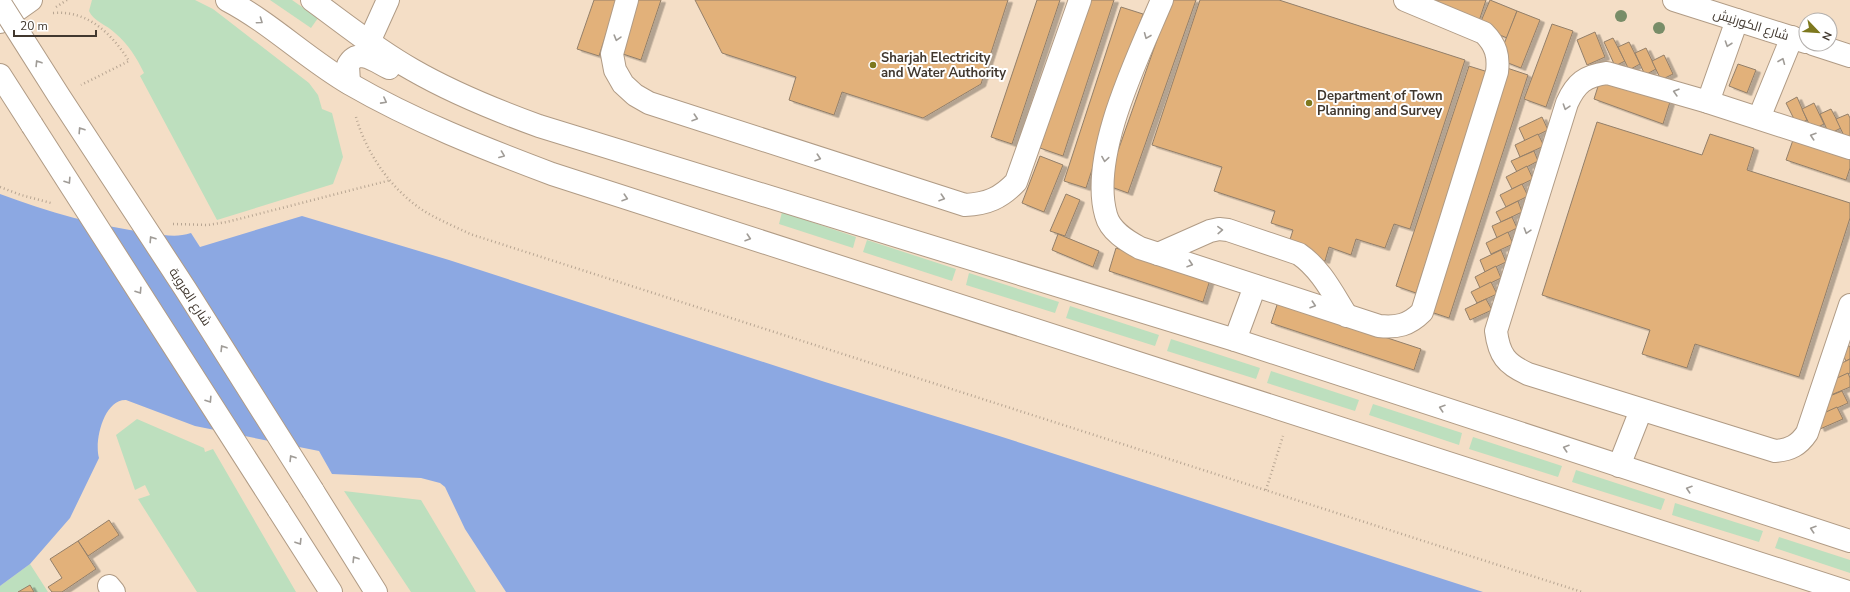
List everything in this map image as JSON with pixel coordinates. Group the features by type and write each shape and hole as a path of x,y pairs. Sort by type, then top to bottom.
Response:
{"main road":[{"path":"227,0 349,83 396,108 447,132 552,174 1848,592"},
{"path":"312,0 364,38 412,70 442,86 539,126 1235,340 1850,541"},
{"path":"364,38 376,0"},
{"path":"364,38 388,0"},
{"path":"627,0 612,54 618,74 623,84 634,95 649,103 965,205 980,205 994,200 1006,193 1016,182 1080,0"},
{"path":"1162,0 1125,88 1104,156 1102,186 1106,216 1112,226 1130,243 1158,254 1347,316 1379,326 1391,328 1403,326 1422,312 1497,72 1498,62 1492,41 1484,33 1405,0"},
{"name":"شارع الكورنيش","path":"1674,0 1798,40"},
{"name":"شارع العروبة","path":"0,4 186,290 376,592"},
{"path":"0,22 39,7"},
{"path":"1708,102 1736,20"},
{"path":"1759,118 1798,42"},
{"path":"1838,52 1850,56"},
{"path":"349,83 348,65 354,57 364,55 442,100 457,107 484,113 506,113"},
{"path":"1850,148 1708,102 1607,72 1594,75 1582,81 1572,91 1496,331 1498,346 1504,358 1515,368 1528,374 1775,451 1794,447 1802,441 1807,433 1850,305"},
{"path":"0,75 331,592"},
{"path":"1158,254 1210,231 1228,230 1299,254 1320,274 1347,316"},
{"path":"1235,340 1255,286"},
{"path":"1619,466 1641,410"}],"path":[{"path":"39,7 70,13 93,22 112,37 129,61 84,84"},
{"path":"349,83 360,130 371,153 391,180 406,198 421,209 470,234 1582,592"},
{"path":"167,223 208,225 227,222 391,180"},
{"path":"0,187 20,195 53,204"},
{"path":"1266,490 1281,443"}],"green space":[{"path":"92,0 195,0 213,9 309,83 318,95 322,109 332,113 343,157 333,184 217,220 140,76 144,73 138,62 120,37 94,18 91,14 89,11"},
{"path":"270,0 292,0 318,18 311,28"},
{"path":"782,212 856,237 853,248 779,224"},
{"path":"867,240 956,269 952,281 863,252"},
{"path":"969,273 1059,302 1055,313 966,285"},
{"path":"1070,306 1159,335 1155,346 1066,318"},
{"path":"1171,339 1260,368 1256,379 1167,351"},
{"path":"1271,371 1359,400 1355,411 1267,383"},
{"path":"1373,404 1462,433 1459,445 1369,415"},
{"path":"137,419 204,448 205,452 213,449 296,592 197,592 138,499 150,495 145,485 135,490 116,435"},
{"path":"1473,437 1562,466 1558,477 1469,449"},
{"path":"1576,470 1665,499 1661,510 1572,482"},
{"path":"344,491 421,500 476,592 411,592"},
{"path":"1675,503 1763,531 1759,542 1672,515"},
{"path":"1779,537 1850,560 1850,573 1775,548"},
{"path":"30,564 48,592 0,592 0,586"}],"water":[{"path":"0,194 36,207 92,222 130,230 170,236 191,233 200,247 302,216 449,260 825,382 996,435 1483,592 506,592 465,529 445,487 440,483 421,478 332,474 319,451 195,426 126,400 118,402 106,413 102,422 98,442 99,458 70,518 30,564 0,586"}],"building":[{"path":"594,0 617,0 599,56 577,49"},
{"path":"637,0 661,0 641,60 620,53"},
{"name":"Sharjah Electricity and Water Authority","path":"695,0 1008,0 981,84 923,118 842,92 834,115 789,100 796,77 722,53"},
{"path":"1037,0 1060,0 1012,144 991,137"},
{"path":"1088,0 1114,0 1063,156 1040,148"},
{"path":"1171,0 1196,0 1128,193 1106,185"},
{"name":"Department of Town Planning and Survey","path":"1200,0 1279,0 1465,60 1410,229 1394,224 1385,248 1356,239 1351,255 1329,247 1325,261 1287,249 1293,230 1271,223 1275,211 1214,191 1222,167 1152,145"},
{"path":"1420,0 1486,0 1479,21"},
{"path":"1490,0 1517,11 1507,38 1479,26"},
{"path":"1121,7 1143,14 1086,188 1064,181"},
{"path":"1517,11 1540,20 1521,68 1498,59"},
{"path":"1552,24 1573,31 1546,107 1524,99"},
{"path":"1595,32 1605,57 1587,65 1577,40"},
{"path":"1613,38 1625,61 1615,66 1604,42"},
{"path":"1629,42 1640,64 1629,70 1618,47"},
{"path":"1646,48 1656,69 1645,75 1635,53"},
{"path":"1664,55 1673,74 1661,80 1652,61"},
{"path":"1738,64 1756,70 1747,93 1729,86"},
{"path":"1469,66 1488,72 1416,293 1396,286"},
{"path":"1507,68 1528,75 1449,318 1428,311"},
{"path":"1601,77 1670,102 1663,124 1594,99"},
{"path":"1797,97 1807,120 1797,125 1786,103"},
{"path":"1814,103 1824,124 1812,130 1802,109"},
{"path":"1831,109 1841,128 1829,134 1820,114"},
{"path":"1848,114 1850,118 1850,138 1846,140 1836,119"},
{"path":"1542,117 1548,130 1525,141 1519,128"},
{"path":"1597,122 1702,155 1710,134 1754,148 1747,170 1850,203 1850,218 1799,377 1695,344 1687,368 1642,354 1650,330 1542,295"},
{"path":"1538,134 1544,146 1520,157 1515,145"},
{"path":"1793,140 1850,159 1850,168 1846,180 1786,160"},
{"path":"1534,151 1538,161 1517,172 1511,161"},
{"path":"1040,156 1063,165 1044,212 1022,203"},
{"path":"1527,166 1533,179 1512,189 1506,177"},
{"path":"1522,184 1528,196 1506,207 1500,195"},
{"path":"1066,194 1080,200 1065,236 1050,231"},
{"path":"1518,201 1522,212 1501,222 1496,212"},
{"path":"1512,217 1517,228 1497,238 1492,226"},
{"path":"1508,232 1513,244 1491,254 1486,243"},
{"path":"1058,234 1099,251 1093,267 1052,250"},
{"path":"1116,248 1210,280 1203,302 1109,271"},
{"path":"1501,250 1506,262 1485,272 1480,260"},
{"path":"1496,266 1501,278 1480,288 1475,277"},
{"path":"1491,282 1497,294 1477,303 1471,292"},
{"path":"1486,299 1492,310 1470,320 1465,309"},
{"path":"1278,302 1421,349 1414,370 1271,323"},
{"path":"1850,346 1850,359 1846,361 1840,350"},
{"path":"1850,359 1850,373 1836,379 1832,368"},
{"path":"1848,373 1850,378 1850,387 1831,395 1826,383"},
{"path":"1842,391 1848,403 1826,413 1820,400"},
{"path":"1837,407 1843,419 1820,429 1815,417"},
{"path":"109,520 119,535 88,556 78,541"},
{"path":"78,541 96,569 62,592 52,592 48,587 62,578 50,559"},
{"path":"30,585 34,592 18,592"}],"place":[{"name":"Sharjah Electricity and Water Authority","path":"873,65"},
{"name":"Department of Town Planning and Survey","path":"1309,103"}]}
